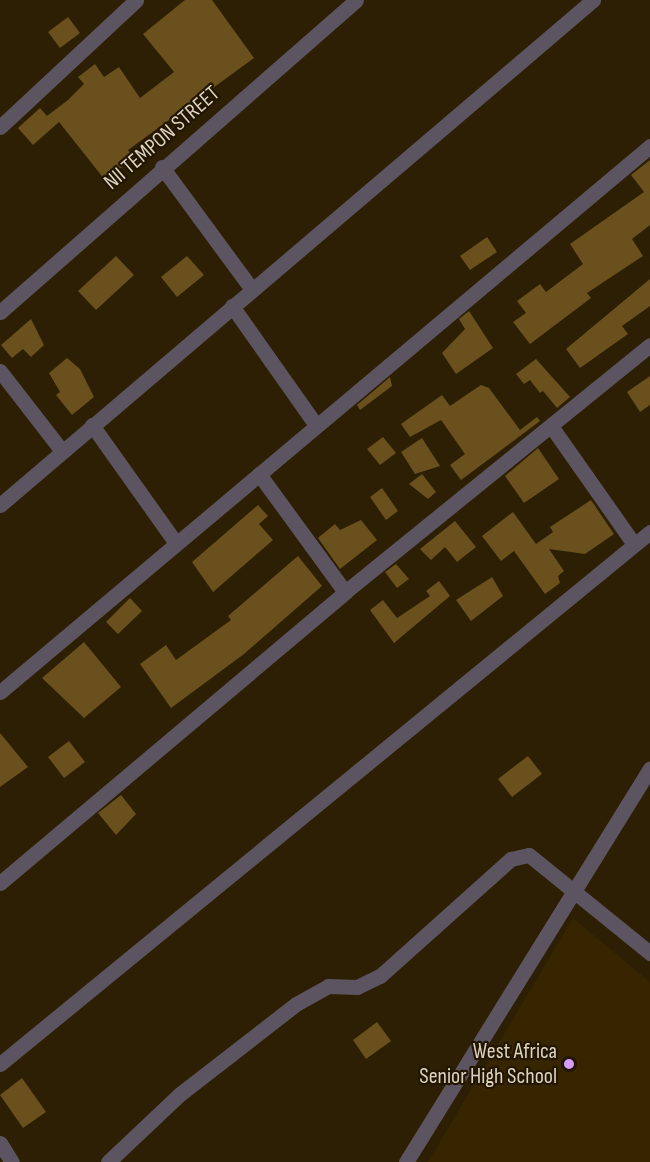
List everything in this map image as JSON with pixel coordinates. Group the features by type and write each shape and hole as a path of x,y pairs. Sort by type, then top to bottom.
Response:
{"street":[{"path":"0,127 136,0"},
{"name":"NII TEMPON STREET","path":"0,312 356,0"},
{"path":"0,505 251,288 593,0"},
{"path":"0,692 650,146"},
{"path":"162,168 251,288"},
{"path":"232,306 316,425"},
{"path":"0,884 345,592 650,345"},
{"path":"0,371 63,451"},
{"path":"92,425 176,543"},
{"path":"551,426 634,544"},
{"path":"259,474 345,592"},
{"path":"0,1064 650,532"},
{"path":"406,1162 650,769"},
{"path":"108,1162 180,1094 296,1004 328,986 357,987 380,976 512,859 530,855 650,953"},
{"path":"0,1143 12,1162"}],"shaded area":[{"name":"West Africa Senior High School","path":"573,918 650,982 650,1162 428,1162"}],"building":[{"path":"185,0 212,0 254,58 128,150 134,158 105,180 59,122 33,145 18,128 40,108 47,116 68,100 84,84 78,77 95,64 104,77 119,67 140,98 174,72 143,34"},
{"path":"68,17 80,33 60,48 48,32"},
{"path":"650,160 650,225 632,239 643,256 587,293 591,298 530,344 513,322 526,313 517,301 540,284 546,292 583,264 570,244 644,192 631,175"},
{"path":"487,237 497,252 470,270 460,256"},
{"path":"116,256 134,275 96,310 78,291"},
{"path":"187,256 204,275 177,297 161,277"},
{"path":"650,279 650,306 622,326 628,334 580,368 566,349"},
{"path":"469,311 493,348 456,374 442,353 465,329 459,319"},
{"path":"31,319 44,345 31,357 23,349 12,358 1,345"},
{"path":"67,358 80,369 94,397 72,415 56,395 60,392 49,373"},
{"path":"536,359 570,397 557,408 543,391 540,393 530,380 524,384 516,374"},
{"path":"650,376 650,405 640,412 627,392"},
{"path":"390,377 392,386 360,410 357,405"},
{"path":"481,385 489,388 520,430 537,417 540,421 461,480 450,465 465,454 441,420 410,437 401,424 442,395 450,406"},
{"path":"383,437 396,453 380,465 367,449"},
{"path":"422,438 440,466 415,474 401,452"},
{"path":"538,448 559,479 524,503 505,476"},
{"path":"422,474 436,492 428,499 409,484"},
{"path":"382,488 398,511 386,520 370,497"},
{"path":"591,500 614,534 585,554 549,549 564,571 558,576 560,583 545,594 514,551 501,561 482,536 513,512 536,544 553,532 550,527"},
{"path":"258,505 268,516 259,524 273,540 213,592 192,562"},
{"path":"361,520 377,540 340,569 318,538 335,524 340,530"},
{"path":"455,521 476,547 457,562 445,547 431,560 420,549"},
{"path":"298,556 322,586 244,654 171,708 140,664 166,645 176,660 231,620 228,616"},
{"path":"396,564 409,579 397,588 385,572"},
{"path":"492,577 503,596 471,621 456,600"},
{"path":"439,581 450,596 394,643 370,610 383,600 397,618 430,596 426,591"},
{"path":"130,598 142,611 118,634 106,622"},
{"path":"84,642 121,687 84,718 42,678"},
{"path":"0,733 28,767 0,787"},
{"path":"69,741 85,762 64,778 48,757"},
{"path":"528,756 542,774 512,797 498,779"},
{"path":"121,795 136,814 116,835 98,813"},
{"path":"377,1022 391,1041 366,1059 353,1040"},
{"path":"22,1078 46,1112 23,1128 0,1095"}],"place":[{"name":"West Africa Senior High School","path":"569,1064"}]}
